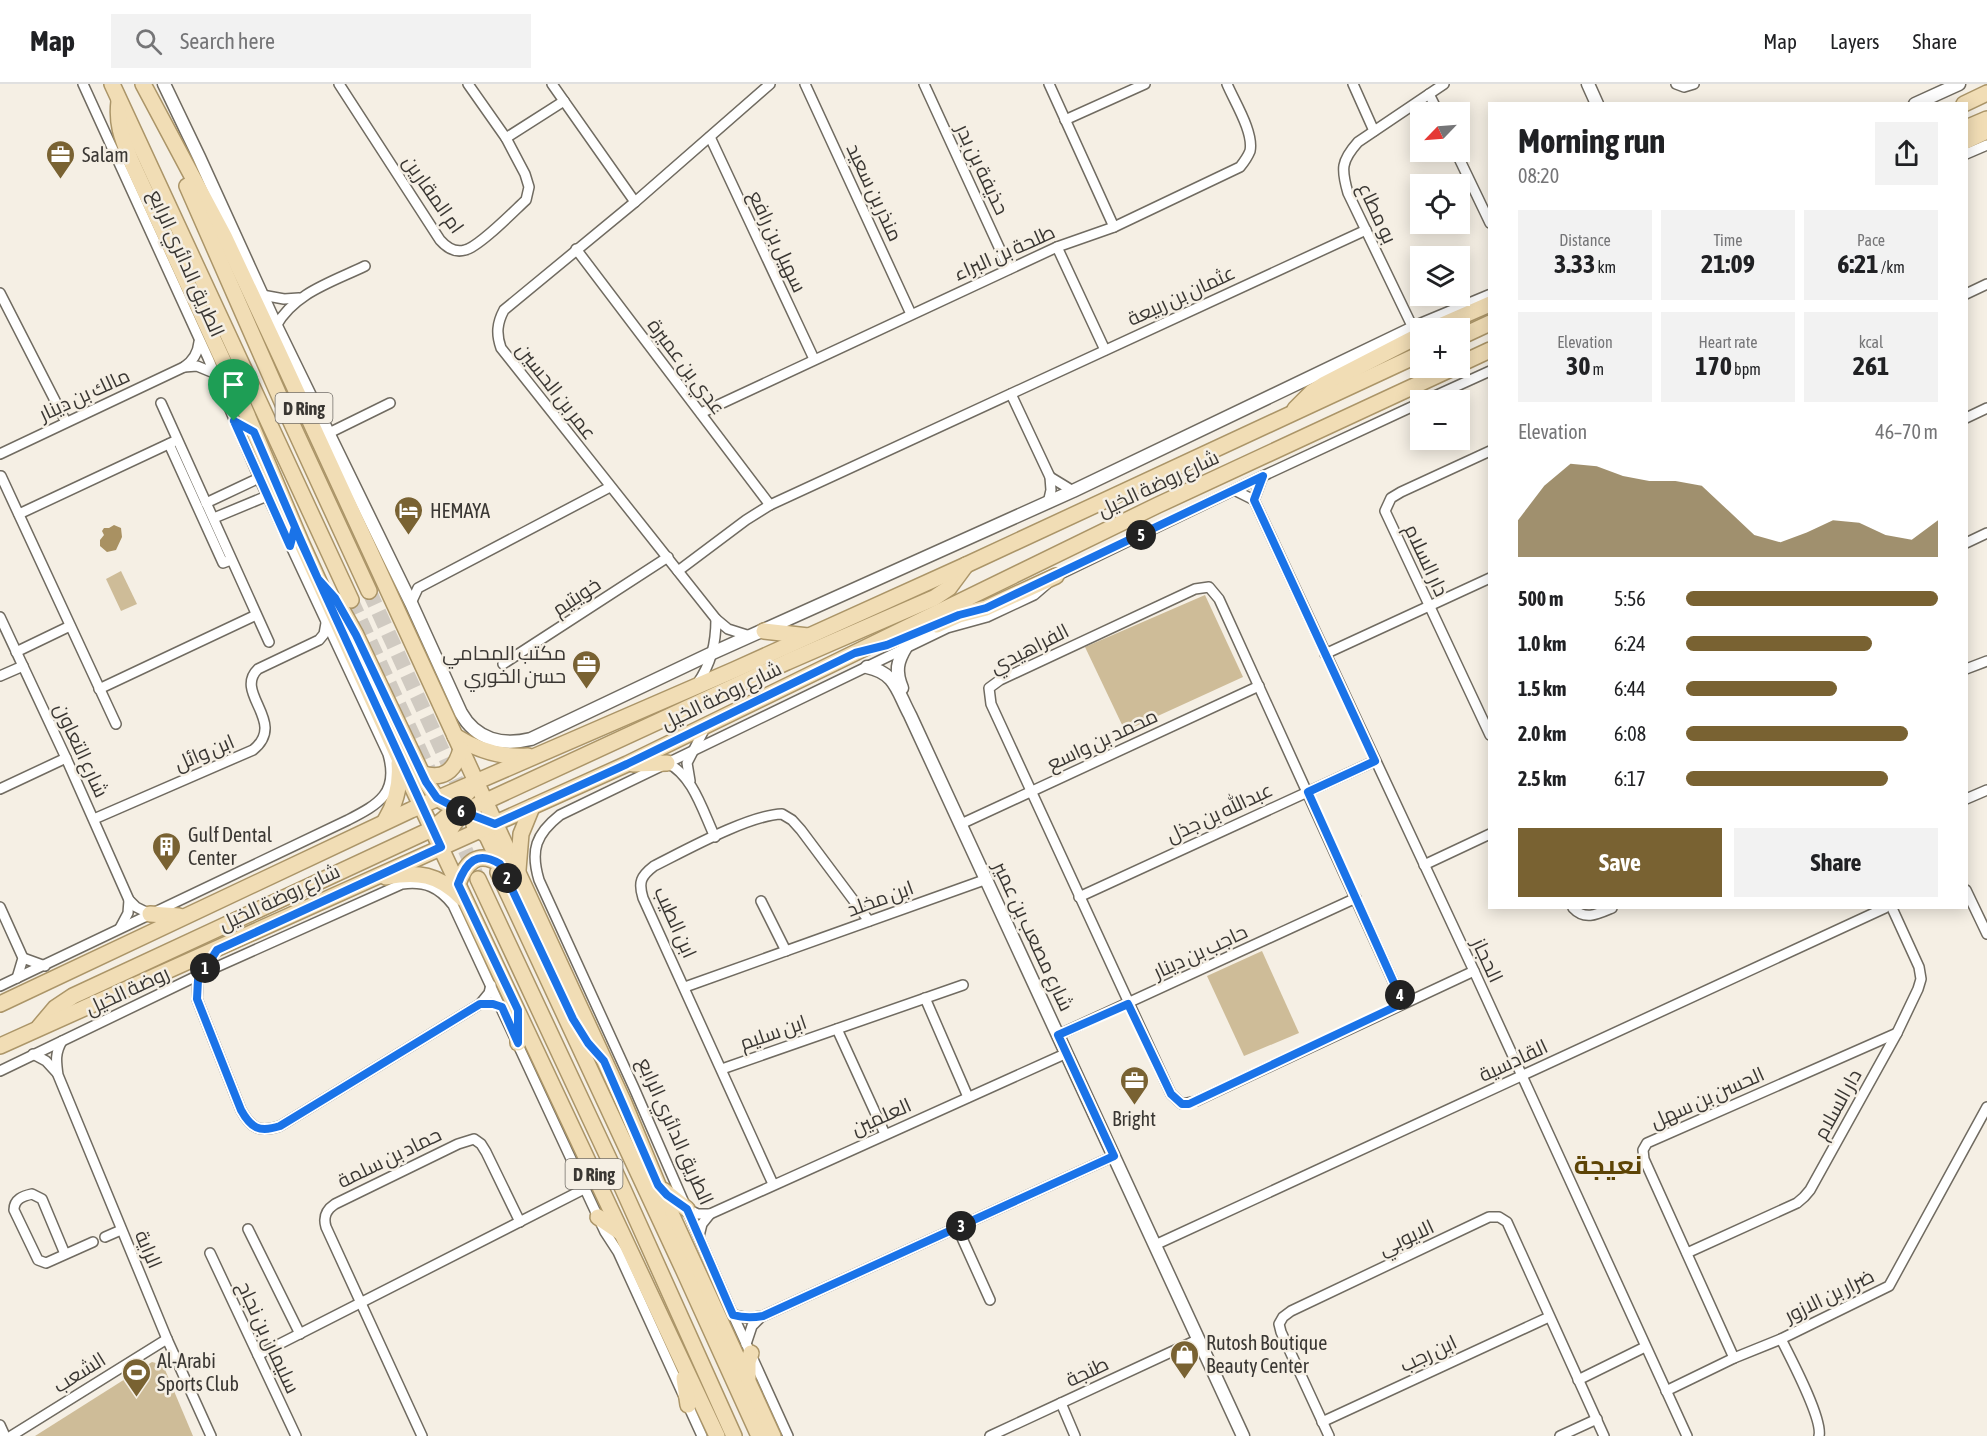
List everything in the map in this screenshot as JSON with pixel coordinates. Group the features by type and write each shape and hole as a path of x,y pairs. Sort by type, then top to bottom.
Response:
{"main road":[{"name":"الطريق الدائري الرابع","path":"112,84 351,600"},
{"name":"الطريق الدائري الرابع","path":"143,84 286,411 369,591"},
{"name":"D Ring","path":"143,84 212,215 309,419 485,801 488,827 518,874 658,1185"},
{"path":"1968,102 1987,93"},
{"name":"D Ring","path":"119,101 118,126 132,163 318,579 397,755 717,1436"},
{"path":"1968,127 1987,119"},
{"path":"1968,140 1987,131"},
{"path":"1458,318 1488,305"},
{"path":"1470,332 1488,324"},
{"path":"1290,415 1304,399 1323,385 1410,336"},
{"path":"1470,359 1488,351"},
{"name":"شارع روضة الخيل","path":"0,1004 385,821 696,686 966,565 1410,359"},
{"name":"شارع روضة الخيل","path":"0,1046 627,764 1158,505 1431,378"},
{"path":"234,421 254,432"},
{"path":"290,546 295,527"},
{"path":"36,1030 55,1008 73,996 432,829 457,812 934,598 950,588 966,565"},
{"path":"855,653 887,645 959,615 986,608 1056,576"},
{"path":"318,579 335,598 346,616 421,772 437,798 457,812 488,827 487,836 499,868 573,1019 588,1043 604,1061"},
{"path":"757,634 808,636"},
{"path":"421,772 429,776 447,773 454,767 458,743 502,755 537,755"},
{"path":"385,821 391,812 398,789 397,755"},
{"path":"627,764 667,763"},
{"path":"441,847 457,812 476,782"},
{"path":"421,805 457,812"},
{"path":"518,874 521,834 532,807"},
{"path":"458,884 467,865 474,860 492,859 499,868"},
{"name":"D Ring","path":"499,868 759,1436"},
{"path":"371,878 408,874 430,877 454,890 471,912"},
{"name":"D Ring","path":"478,879 623,1189 734,1436"},
{"path":"150,914 185,916"},
{"path":"518,1010 518,1043"},
{"path":"658,1185 667,1195 687,1209"},
{"path":"658,1185 773,1436"},
{"path":"598,1217 621,1233"},
{"path":"748,1348 748,1382"},
{"path":"683,1363 688,1406"}],"street":[{"name":"الطريق الدائري الرابع","path":"83,84 199,339 267,496 388,754 391,765 388,790 378,803 348,820 150,914"},
{"path":"158,84 207,191 212,215"},
{"path":"164,84 276,326 411,603"},
{"name":"ام المقارين","path":"339,84 440,240 459,251 473,247 526,200 529,187 528,180 506,138 468,84"},
{"path":"552,84 635,202"},
{"name":"عمر بن الحسين","path":"757,634 728,629 716,619 501,348 498,338 499,318 504,310 635,202 770,84"},
{"name":"منذر بن سعيد","path":"806,84 911,314"},
{"name":"حذيفة بن بدر","path":"924,84 1009,269"},
{"path":"1048,84 1114,227"},
{"path":"1065,120 1145,84"},
{"name":"طلحة بن البراء","path":"701,413 1057,247 1114,227 1240,167 1250,152 1250,141 1227,84"},
{"path":"1353,84 1374,131"},
{"name":"بو مطاع","path":"1410,318 1348,193 1343,178 1343,164 1348,153 1358,142 1444,84"},
{"path":"1588,84 1596,102"},
{"path":"1676,84 1684,87 1694,84"},
{"path":"1919,102 1959,84"},
{"path":"1429,94 1433,102"},
{"path":"506,138 564,101"},
{"name":"سهيل بن رافع","path":"710,137 814,360"},
{"path":"1968,153 1987,145"},
{"path":"1461,162 1488,219"},
{"name":"عثمان بن ربيعة","path":"678,571 746,520 770,505 1366,230"},
{"path":"1057,247 1105,350"},
{"name":"عدي بن عميرة","path":"576,249 770,505"},
{"path":"276,326 299,298 365,266"},
{"path":"1968,293 1987,284"},
{"path":"0,293 4,308 66,422"},
{"path":"262,295 284,299 299,298"},
{"name":"شارع روضة الخيل","path":"1445,318 1488,297"},
{"name":"شارع روضة الخيل","path":"411,603 466,722 479,733 504,743 531,739 713,653 1048,503 1410,335"},
{"path":"184,368 194,359 199,339"},
{"path":"184,368 197,366 214,373"},
{"name":"مالك بن دينار","path":"0,454 184,368"},
{"path":"1448,390 1488,372"},
{"path":"1011,394 1050,477 1051,490 1048,503"},
{"path":"161,403 173,442 223,562 231,560"},
{"path":"329,433 390,404"},
{"name":"شارع روضة الخيل","path":"537,841 550,823 560,815 906,647 947,628 987,617 1034,595 1056,576 1410,408"},
{"path":"1968,417 1987,408"},
{"path":"309,419 329,433"},
{"path":"173,442 214,518 268,642"},
{"path":"19,514 173,442"},
{"name":"دار السلام","path":"1488,452 1401,492 1391,498 1385,511 1488,731"},
{"path":"1,476 116,724"},
{"path":"1234,490 1254,500 1263,476"},
{"path":"1050,477 1073,491"},
{"path":"206,503 259,478"},
{"path":"404,624 418,588 610,487"},
{"path":"214,518 267,496"},
{"name":"الحجاز","path":"1254,500 1474,971 1687,1436"},
{"path":"1968,542 1987,533"},
{"name":"خويتيم","path":"503,664 668,557"},
{"path":"1325,654 1488,579"},
{"path":"402,584 418,588"},
{"name":"الفراهيدي","path":"1403,1003 1219,599 1209,587 1195,589 1032,664 989,688 992,704 1128,1004 1171,1094 1182,1104 1189,1104 1474,971"},
{"path":"99,689 256,615"},
{"name":"شارع التعاون","path":"0,617 129,900"},
{"path":"696,686 713,653 716,619"},
{"path":"315,642 324,634 326,621"},
{"path":"16,652 70,626"},
{"path":"315,642 327,641 336,644"},
{"name":"ابن وائل","path":"94,819 260,745 264,738 265,721 251,688 252,677 258,669 315,642"},
{"name":"شارع مصعب بن عمير","path":"906,647 899,658 897,669 910,715"},
{"path":"1968,668 1987,661"},
{"path":"0,676 23,666"},
{"name":"شارع مصعب بن عمير","path":"867,667 882,671 889,676 910,715 1243,1436"},
{"name":"محمد بن واسع","path":"961,824 1258,686"},
{"path":"1479,712 1488,708"},
{"path":"691,787 687,763 705,726"},
{"path":"0,789 66,758"},
{"name":"عبدالله بن جذل","path":"1079,897 1375,761"},
{"path":"667,763 678,768 691,787 715,837"},
{"path":"1968,798 1987,790"},
{"name":"ابن الطيب","path":"773,1184 643,898 640,880 654,866 715,837 762,817 782,814 792,820 801,830 869,921"},
{"path":"1424,865 1488,835"},
{"name":"الطريق الدائري الرابع","path":"537,841 534,854 538,880 634,1088 788,1436"},
{"name":"ابن مخلد","path":"685,987 987,879"},
{"name":"روضة الخيل","path":"0,1071 201,974 402,884 416,882 432,886 445,894 453,905 492,985"},
{"path":"1968,894 1987,934"},
{"name":"حاجب بن دينار","path":"1058,1035 1356,898"},
{"path":"129,900 136,908 150,914"},
{"path":"118,929 128,913 129,900"},
{"path":"761,901 786,951"},
{"path":"0,907 23,958 17,978"},
{"path":"1574,909 1582,915 1591,916 1609,909"},
{"name":"القادسية","path":"1155,1245 1884,909"},
{"name":"دار السلام","path":"1687,1253 1804,1197 1897,1033 1918,989 1921,979 1919,967 1892,909"},
{"path":"0,986 150,914"},
{"path":"217,950 196,986 197,999 241,1110 256,1128 269,1130 280,1126 480,1004 492,985"},
{"path":"23,958 45,966"},
{"path":"178,985 189,990 197,999"},
{"path":"492,985 605,1232 618,1252 700,1434"},
{"name":"ابن سليم","path":"722,1069 963,985"},
{"path":"925,998 968,1097"},
{"path":"480,1004 502,1007"},
{"name":"ابن سليم","path":"837,1029 885,1134"},
{"name":"الحسن بن سهل","path":"1734,1358 1644,1159 1643,1150 1647,1143 1897,1033"},
{"name":"الراية","path":"62,1041 57,1050 58,1075 167,1339 211,1436"},
{"name":"العلمين","path":"710,1214 1067,1053"},
{"name":"الراية","path":"33,1054 46,1061 58,1075"},
{"name":"ضرار بن الازور","path":"1666,1391 1734,1358 1781,1339 1889,1286 1987,1107"},
{"name":"حماد بن سلمة","path":"422,1436 324,1221 325,1214 335,1204 458,1144 474,1139 486,1152 520,1222"},
{"path":"733,1315 748,1318 763,1316 1114,1156"},
{"path":"258,1355 586,1188"},
{"path":"65,1254 39,1196 29,1195 15,1202 14,1210 38,1260 46,1263 93,1242"},
{"path":"687,1209 698,1214 710,1214"},
{"path":"699,1236 702,1224 710,1214"},
{"name":"الايوبي","path":"1329,1436 1281,1332 1279,1324 1283,1317 1291,1311 1489,1217 1499,1217 1507,1222 1604,1436"},
{"path":"957,1227 990,1300"},
{"path":"248,1229 300,1334"},
{"path":"105,1237 121,1230"},
{"name":"سليمان بن نجاح","path":"210,1252 296,1436"},
{"path":"748,1348 752,1326 763,1316"},
{"name":"ابن رجب","path":"1322,1422 1549,1317"},
{"name":"الشعب","path":"10,1436 167,1339"},
{"path":"1781,1339 1816,1414 1819,1436"},
{"name":"طنجة","path":"990,1436 1199,1340"},
{"path":"1578,1380 1645,1347"},
{"path":"1061,1403 1076,1436"},
{"path":"1560,1436 1597,1419"},
{"path":"0,1425 5,1436"}],"shaded area":[{"path":"114,525 121,528 122,537 116,550 107,552 100,546 100,540 104,535 102,531"},
{"path":"121,571 137,604 121,611 106,579"},
{"path":"1205,595 1243,677 1125,731 1085,647"},
{"path":"1262,951 1299,1033 1244,1056 1207,976"},
{"name":"Al-Arabi Sports Club","path":"152,1362 163,1365 193,1436 35,1436"}],"tunnel":[{"path":"369,591 482,837"},
{"path":"351,600 436,786"},
{"path":"456,829 478,879"}],"place":[{"name":"Salam","path":"61,180"},
{"name":"HEMAYA","path":"409,536"},
{"name":"مكتب المحامي حسن الخوري","path":"587,690"},
{"name":"Gulf Dental Center","path":"167,872"},
{"name":"Bright","path":"1134,1106"},
{"name":"Rutosh Boutique Beauty Center","path":"1185,1380"},
{"name":"Al-Arabi Sports Club","path":"136,1398"}],"district":[{"name":"نعيجة","path":"1608,1165"}],"route":[{"path":"234,421 254,432 295,527 301,542 441,847 217,950 198,980 197,999 241,1110 256,1128 269,1130 280,1126 480,1004 502,1007 518,1043 518,1010 458,884 467,865 483,858 492,859 500,864 573,1019 588,1043 604,1061 658,1185 673,1200 687,1209 733,1315 737,1317 763,1316 1114,1156 1058,1035 1128,1004 1171,1094 1182,1104 1189,1104 1403,1003 1308,792 1375,761 1254,500 1263,476 986,608 959,615 887,645 855,653 627,764 495,824 464,812 437,798 432,792 356,635 335,598 318,579 295,527 290,546 234,421"}]}
